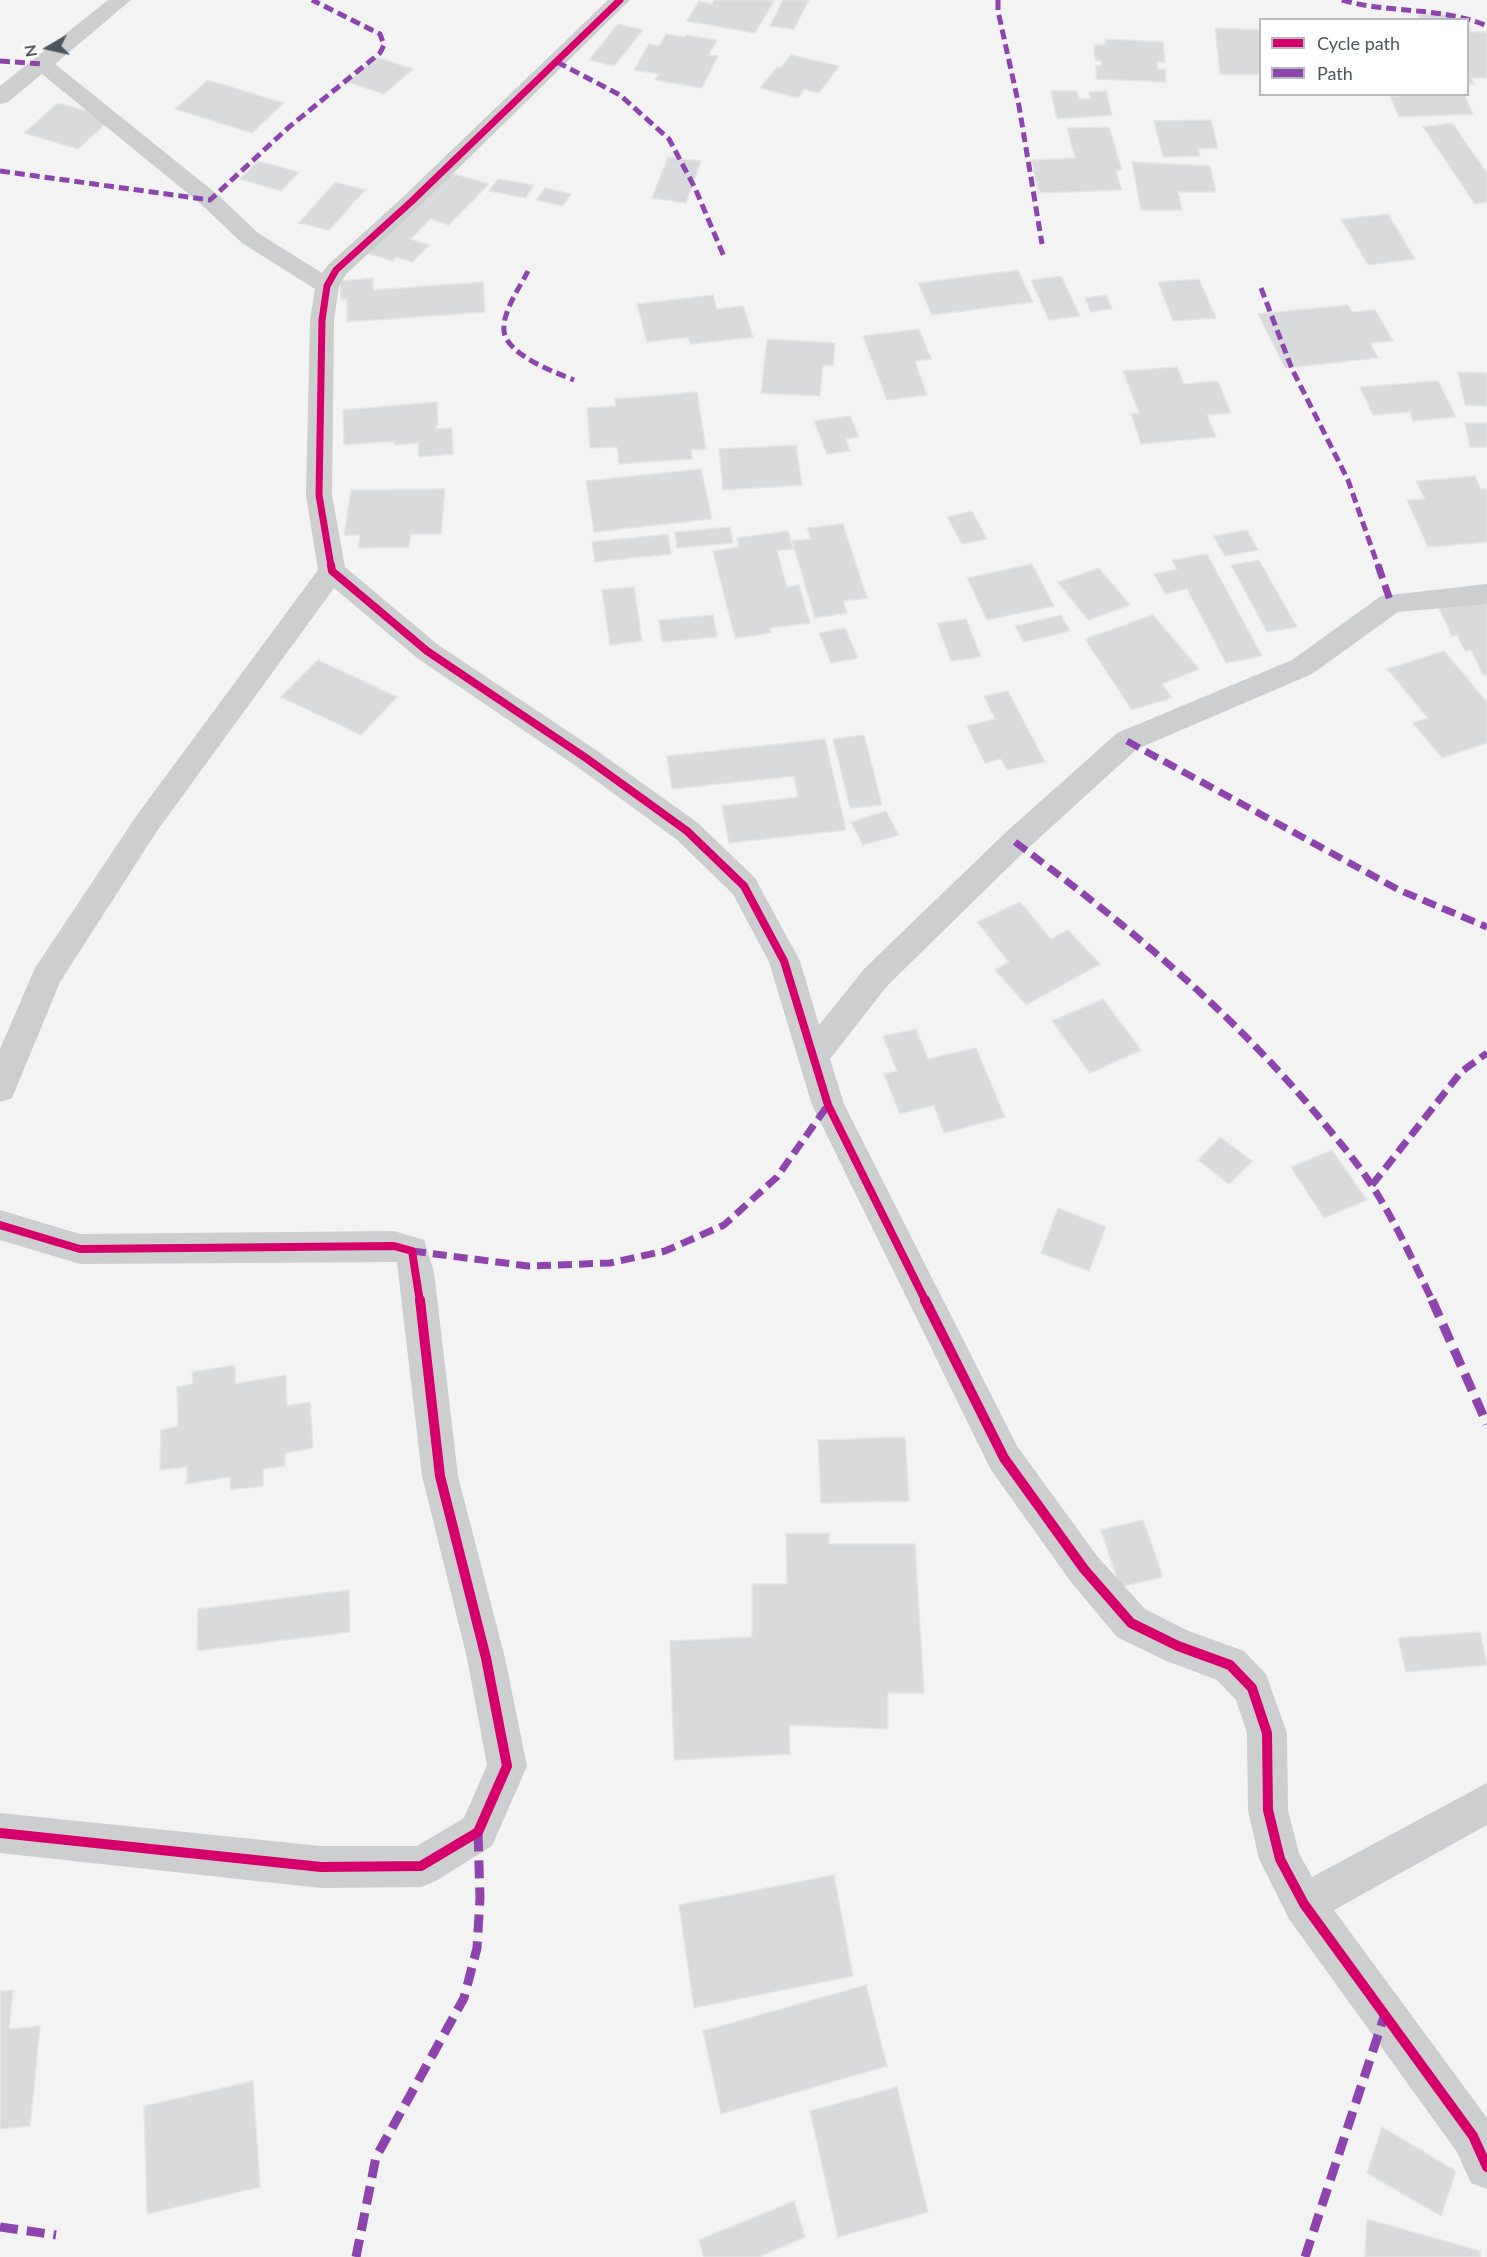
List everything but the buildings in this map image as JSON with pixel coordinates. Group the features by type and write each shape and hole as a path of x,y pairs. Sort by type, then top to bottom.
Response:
{"street":[{"path":"0,97 122,0"},
{"path":"620,0 412,201 336,270 327,286 322,320 319,495 332,571 427,651 586,758 687,831 744,886 784,961 828,1105 1004,1458 1084,1569 1131,1623 1178,1646 1230,1665 1252,1688 1267,1733 1268,1810 1280,1859 1305,1904 1473,2136 1487,2167"},
{"path":"42,64 210,200 230,224 267,252 327,286"},
{"path":"0,1088 46,977 147,823 332,571"},
{"path":"813,1056 876,977 1015,842 1127,741 1302,667 1391,603 1487,594"},
{"path":"0,1225 80,1249 394,1246 412,1251 417,1272 441,1476 486,1658 507,1766 478,1832 422,1866 321,1866 0,1833"},
{"path":"1305,1904 1487,1803"}],"marked path":[{"path":"0,171 210,200 289,127 380,53 384,45 380,34 312,0"},
{"path":"998,0 998,11 1019,106 1042,244"},
{"path":"1342,0 1378,8 1452,14 1470,18 1487,26"},
{"path":"0,61 42,64"},
{"path":"557,62 620,95 669,139 695,188 725,259"},
{"path":"528,271 506,317 504,331 507,339 522,355 574,380"},
{"path":"1261,288 1292,369 1348,480 1391,603"},
{"path":"1127,741 1399,890 1487,927"},
{"path":"1015,842 1100,906 1181,973 1256,1046 1292,1085 1350,1156 1373,1187 1405,1245 1487,1424"},
{"path":"1372,1185 1461,1072 1487,1053"},
{"path":"412,1251 528,1266 610,1263 665,1251 724,1225 777,1177 828,1105"},
{"path":"356,2257 376,2157 464,1998 477,1948 480,1898 478,1832"},
{"path":"1305,2257 1385,2014"},
{"path":"0,2227 56,2235"}],"cycle path":[{"path":"620,0 412,201 336,270 327,286 322,320 319,495 332,571 427,651 586,758 687,831 744,886 784,961 828,1105 1004,1458 1084,1569 1131,1623 1178,1646 1230,1665 1252,1688 1267,1733 1268,1810 1280,1859 1304,1904 1473,2136 1487,2167"},
{"path":"0,1225 80,1249 394,1246 412,1251 417,1272 440,1476 486,1658 507,1766 478,1832 421,1866 321,1867 0,1833"}]}
